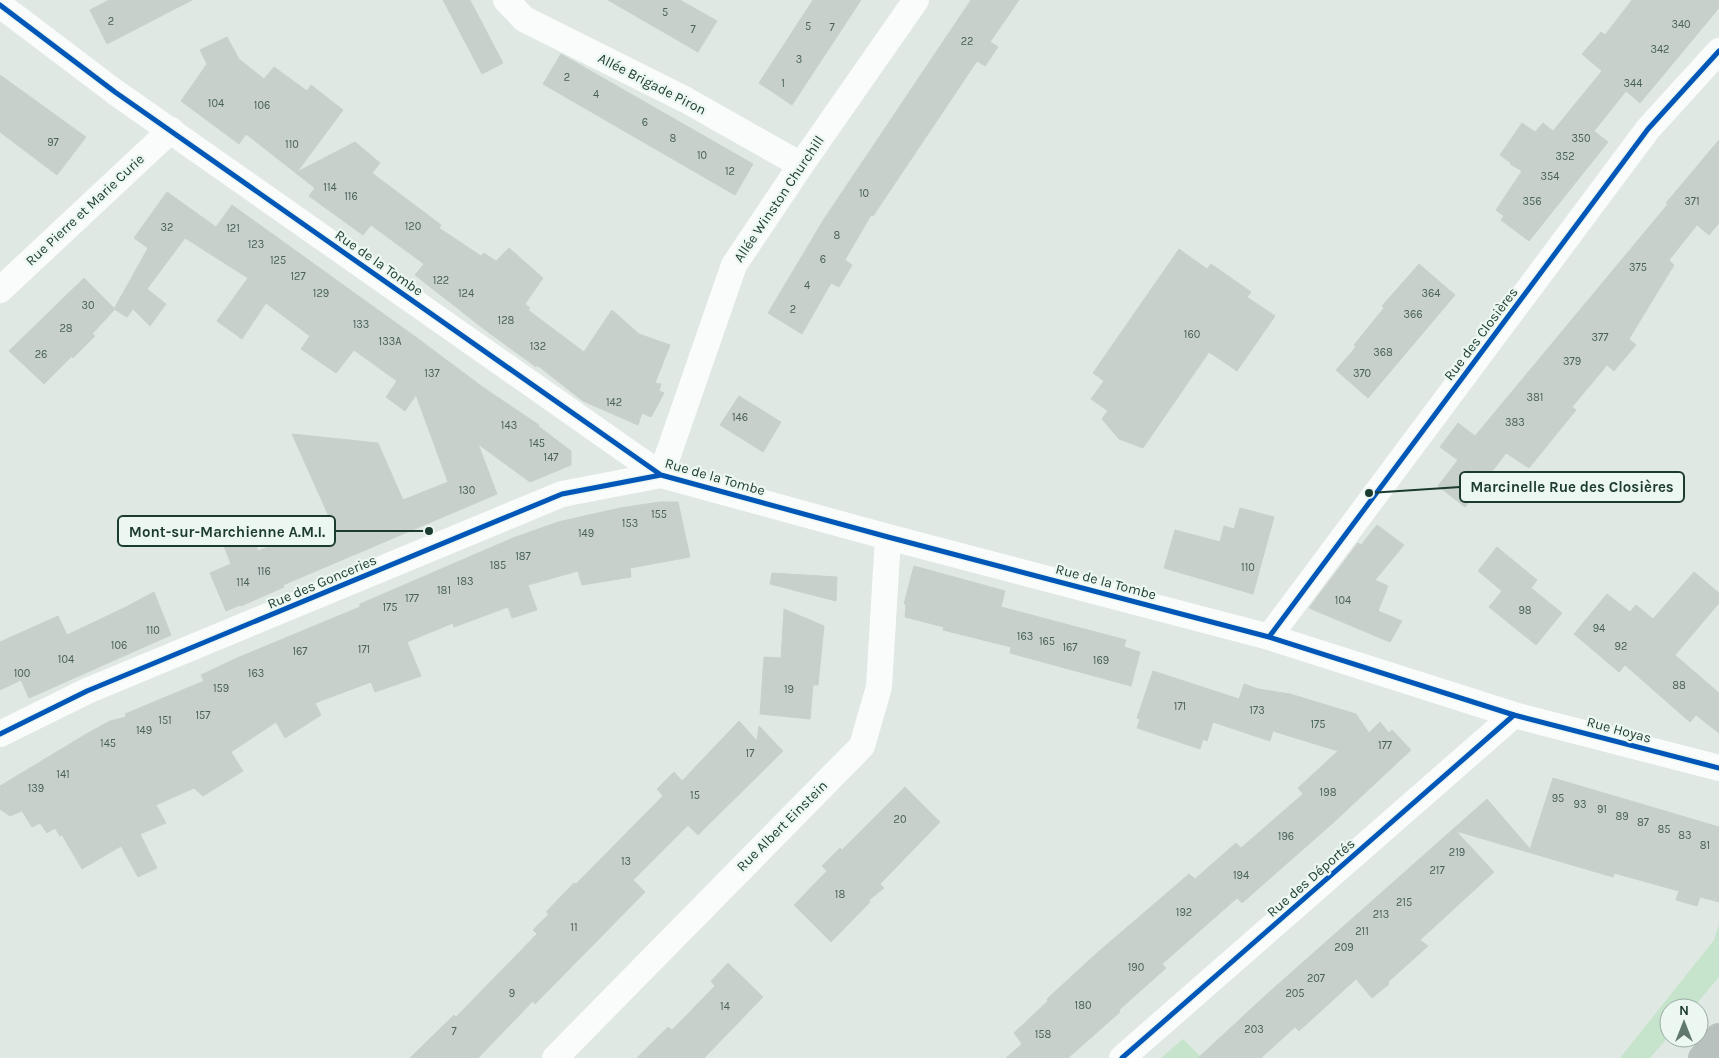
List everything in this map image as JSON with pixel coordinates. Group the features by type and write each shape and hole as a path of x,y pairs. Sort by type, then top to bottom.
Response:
{"highway":[{"path":"1703,1058 1719,1038"}],"street":[{"name":"Allée Brigade Piron","path":"506,0 524,19 686,100 801,165"},
{"name":"Allée Winston Churchill","path":"661,475 734,265 916,0"},
{"name":"Rue de la Tombe","path":"5,4 115,92 661,475 1269,637 1514,715"},
{"name":"Rue des Closières","path":"1269,637 1648,129 1719,51"},
{"name":"Rue Pierre et Marie Curie","path":"0,290 171,130"},
{"name":"Rue des Gonceries","path":"0,734 87,692 562,494 661,475"},
{"name":"Rue Albert Einstein","path":"555,1058 862,746 879,687 888,537"},
{"name":"Rue Hoyas","path":"1514,715 1719,768"},
{"name":"Rue des Déportés","path":"1122,1058 1514,715"}],"green space":[{"path":"1719,924 1719,977 1701,998 1668,998 1714,940"},
{"path":"1659,1009 1659,1048 1650,1058 1620,1058"},
{"path":"1183,1039 1202,1058 1161,1058"}],"building":[{"path":"109,0 192,0 107,44 90,10"},
{"path":"443,0 470,0 503,63 482,74"},
{"path":"608,0 680,0 717,21 698,52"},
{"path":"813,0 861,0 792,105 759,83"},
{"path":"971,0 1019,0 990,42 998,47 985,66 977,61 873,216 871,215 845,260 852,265 839,287 831,283 802,334 768,313 824,219"},
{"path":"1632,0 1719,0 1719,8 1640,103 1626,91 1594,131 1608,142 1529,241 1501,220 1504,216 1496,210 1522,171 1500,155 1522,123 1535,132 1543,123 1553,131 1602,71 1582,54 1601,32 1605,35"},
{"path":"227,37 239,59 264,79 274,67 307,91 311,85 343,110 297,172 355,142 380,163 372,173 441,225 439,228 481,256 484,253 496,261 509,248 543,278 525,304 530,308 528,310 584,352 612,310 639,334 670,345 655,383 661,384 659,391 664,393 651,417 642,413 638,425 583,401 537,365 536,367 484,329 415,275 424,264 371,225 363,235 309,196 315,188 246,134 239,144 181,101 207,64 200,50"},
{"path":"561,54 753,164 735,195 543,84"},
{"path":"0,75 86,137 57,175 0,132"},
{"path":"1719,140 1719,223 1709,235 1697,225 1669,260 1674,265 1629,339 1636,345 1614,371 1607,365 1572,407 1576,410 1529,468 1506,453 1465,507 1438,486 1458,460 1440,447 1458,423 1475,436"},
{"path":"167,192 216,227 232,205 484,388 539,425 571,451 571,465 530,482 478,444 497,494 226,611 210,573 231,564 217,528 244,517 258,551 331,521 292,434 378,443 403,500 448,482 416,395 405,411 386,397 397,381 354,350 336,373 301,349 310,336 266,303 242,339 217,321 248,278 185,238 147,289 166,304 150,326 133,309 127,317 114,309 148,248 134,238"},
{"path":"1179,249 1207,269 1211,264 1251,292 1247,297 1275,316 1237,371 1209,352 1143,448 1119,439 1102,419 1108,411 1091,399 1104,381 1093,373"},
{"path":"1419,264 1455,295 1368,398 1336,370 1356,347 1354,345 1384,308 1382,306"},
{"path":"84,278 115,309 92,334 95,336 44,384 9,351"},
{"path":"739,396 781,422 763,452 720,425"},
{"path":"660,502 678,502 690,557 630,568 631,577 582,585 578,571 528,585 537,610 512,618 508,607 454,627 453,623 407,642 421,676 375,692 371,682 315,703 321,715 285,738 276,722 231,752 243,771 203,796 194,788 156,805 166,823 140,834 157,868 138,877 121,846 82,869 62,835 60,836 55,828 47,833 40,823 32,827 22,811 10,816 0,809 0,786 110,721 126,717 125,714 204,681 201,675 237,658 360,607 360,604 513,538 558,522 620,508"},
{"path":"1240,508 1274,517 1253,594 1164,568 1175,530 1220,542 1224,526 1234,529"},
{"path":"1377,525 1404,545 1375,580 1388,586 1378,611 1402,621 1390,642 1309,608 1358,543 1361,545"},
{"path":"1497,547 1537,580 1531,588 1562,613 1536,645 1489,607 1502,591 1478,571"},
{"path":"914,566 1005,591 1001,607 1126,640 1124,647 1140,652 1131,686 1010,653 1011,647 943,630 944,627 905,617 906,604 904,604"},
{"path":"1694,572 1719,593 1719,603 1675,655 1719,693 1719,733 1696,715 1690,722 1625,665 1619,672 1574,634 1607,594 1630,612 1636,605 1653,619"},
{"path":"772,573 837,577 836,601 770,584"},
{"path":"154,592 171,635 29,698 21,680 0,690 0,642 58,616 67,635"},
{"path":"784,609 824,626 818,685 813,685 810,719 760,714 764,657 781,658"},
{"path":"1153,671 1239,699 1244,684 1258,689 1290,694 1356,714 1369,733 1380,722 1389,733 1392,730 1411,750 1334,822 1242,903 1237,898 1162,964 1166,968 1068,1058 1006,1058 1022,1044 1014,1033 1048,1001 1047,999 1189,874 1195,879 1236,843 1241,848 1303,794 1298,788 1338,751 1273,731 1270,741 1213,722 1207,741 1203,739 1200,749 1137,728 1140,719 1137,718"},
{"path":"739,721 757,741 759,726 783,751 698,835 688,825 633,880 645,892 535,1004 533,1001 478,1058 410,1058 454,1015 456,1017 537,934 533,930 549,914 546,912 663,796 657,789 674,772 682,781"},
{"path":"1553,778 1719,827 1719,902 1700,897 1697,906 1676,900 1679,891 1614,873 1613,877 1456,831 1494,872 1420,940 1428,946 1388,982 1389,984 1372,998 1356,979 1299,1031 1295,1027 1261,1058 1198,1058 1266,995 1487,799 1530,849"},
{"path":"905,787 940,822 880,884 884,888 869,900 870,902 831,942 794,905 827,871 822,866 840,848 842,850"},
{"path":"728,963 763,997 704,1058 637,1058 668,1027 672,1030 715,986 711,981"}],"cycle path":[{"path":"0,5 115,92 661,475 1269,637 1514,715 1719,768"},
{"path":"1269,637 1648,129 1719,51"},
{"path":"0,734 87,691 562,494 661,475"},
{"path":"1122,1058 1514,715"}],"place":[{"name":"Marcinelle Rue des Closières","path":"1369,493"},
{"name":"Mont-sur-Marchienne A.M.I.","path":"429,531"}]}
